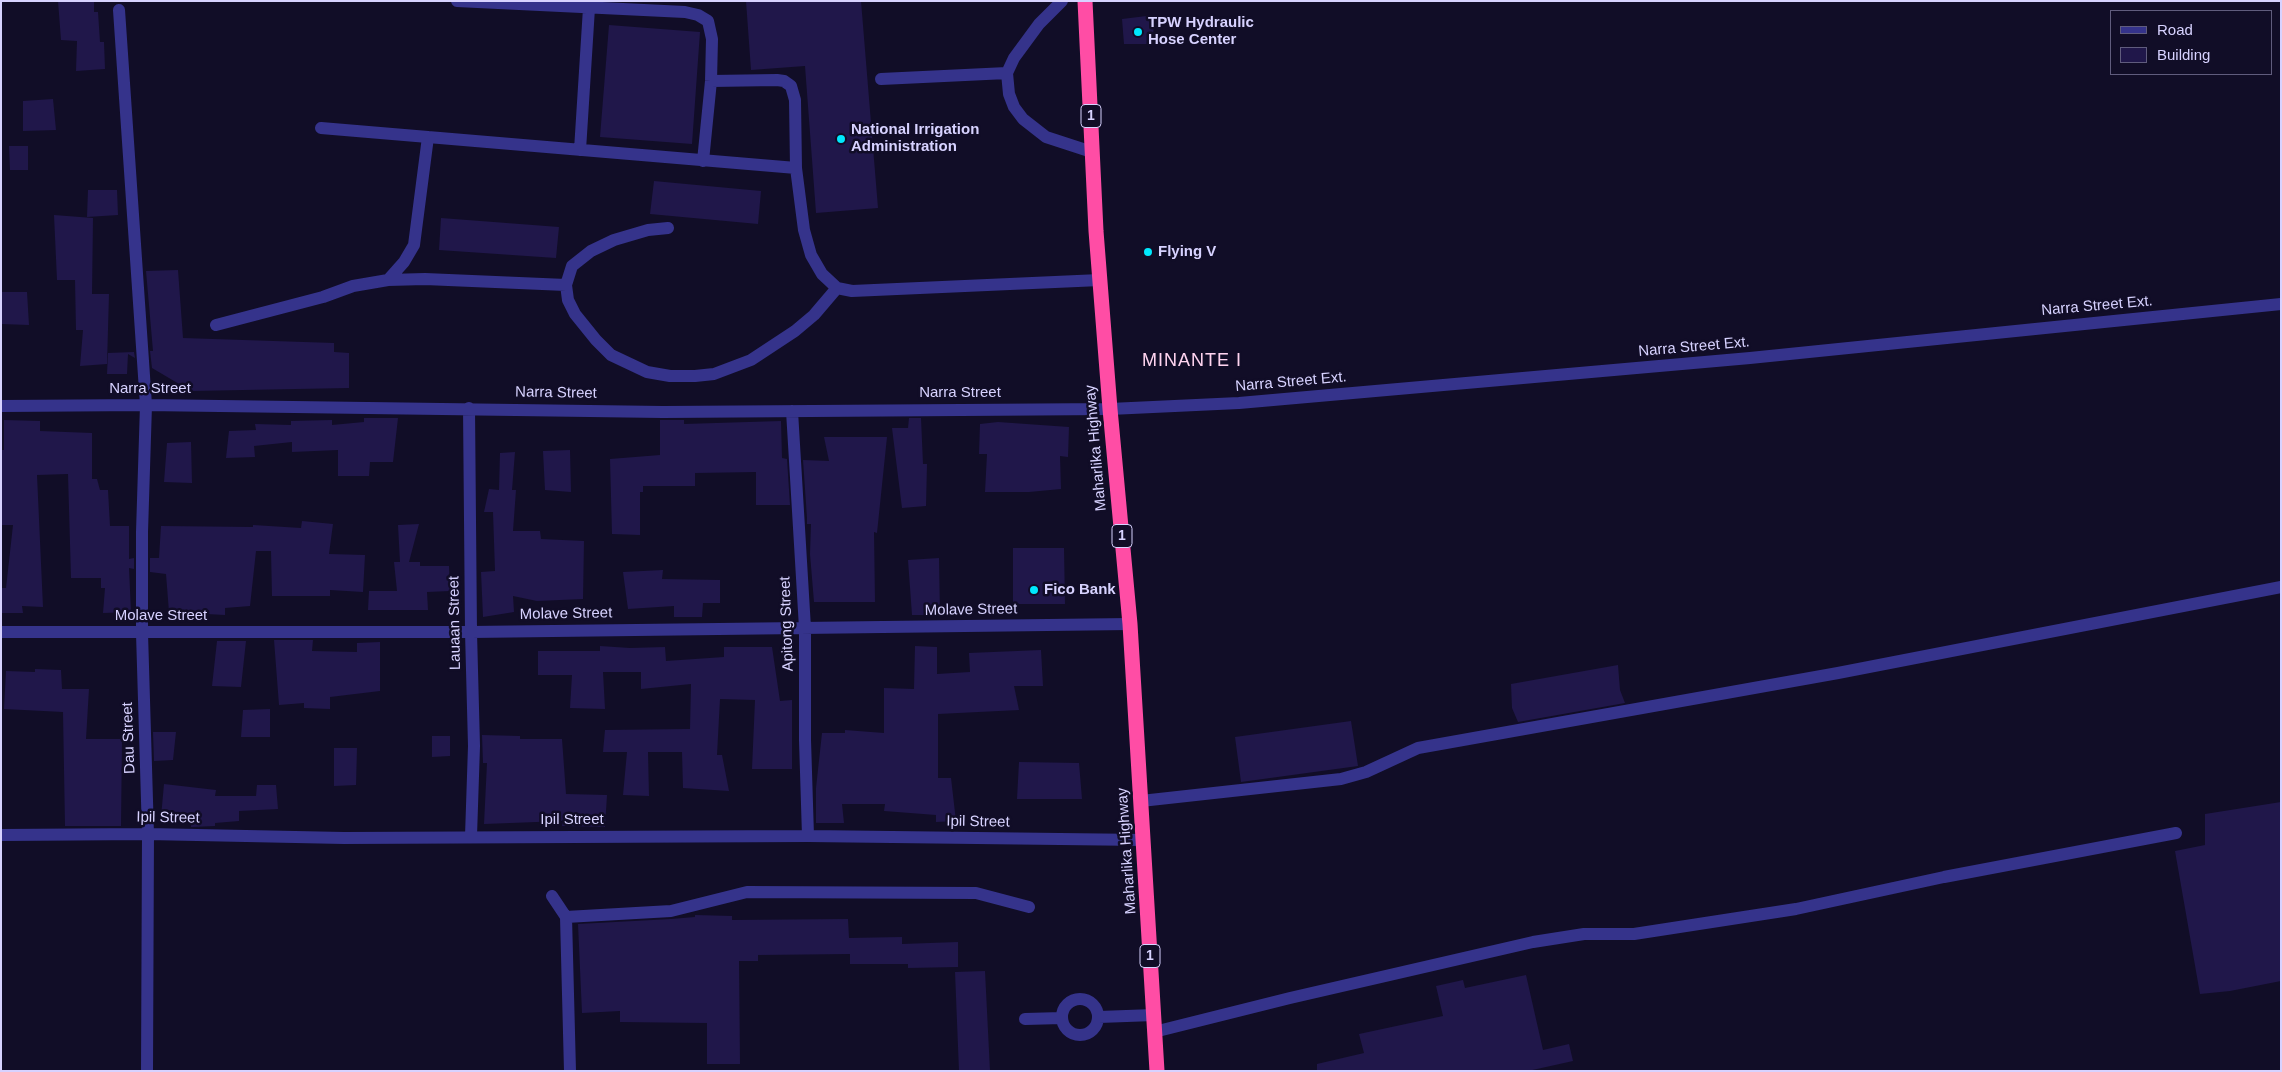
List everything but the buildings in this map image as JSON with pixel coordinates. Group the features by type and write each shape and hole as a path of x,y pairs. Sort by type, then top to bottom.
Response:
{"highway":[{"name":"Maharlika Highway","path":"1085,1 1100,280 1130,624 1157,1071"}],"street":[{"path":"1062,1 1051,11 1014,58 1008,73 1009,94 1014,107 1023,119 1056,142 1092,152"},
{"path":"458,2 685,12 708,21 712,39 712,81 703,161"},
{"path":"580,150 589,8"},
{"name":"Dau Street","path":"119,10 146,405 142,532 142,633 148,834 146,1071"},
{"path":"881,79 1008,73"},
{"path":"712,81 777,80 784,81 791,86 795,100 796,168 804,230 811,255 822,274 837,288 852,291 1100,280"},
{"path":"321,128 796,168"},
{"path":"388,280 404,262 414,245 428,137"},
{"path":"668,228 648,230 614,240 591,251 572,266 566,285 568,300 574,314 596,340 611,355 648,372 670,376 714,374 751,360 776,345 814,315 837,288"},
{"path":"216,324 323,297 353,286 388,280 425,279 566,285"},
{"name":"Narra Street Ext.","path":"1110,409 1239,403 1496,381 1750,358 2281,304"},
{"name":"Narra Street","path":"1,406 146,405 663,412 1110,409"},
{"name":"Lauaan Street","path":"469,408 470,632 474,746 471,836"},
{"name":"Apitong Street","path":"792,411 805,628 805,740 808,836"},
{"path":"1141,801 1341,778 1366,772 1418,748 1848,671 2281,587"},
{"name":"Molave Street","path":"1,632 470,632 1130,624"},
{"path":"1154,1032 1290,998 1533,942 1584,934 1634,934 1796,909 1944,877 2176,833"},
{"name":"Ipil Street","path":"1,835 148,834 344,838 808,836 1144,840"},
{"path":"566,917 670,911 747,892 976,893 1029,907"},
{"path":"552,896 566,917 570,1071"},
{"path":"1080,999 1093,1004 1097,1008 1099,1017 1094,1030 1081,1035 1069,1031 1062,1018 1064,1008 1068,1004 1080,999"},
{"path":"1099,1017 1154,1014"},
{"path":"1025,1020 1062,1018"}],"place":[{"name":"TPW Hydraulic Hose Center","path":"1138,32"},
{"name":"National Irrigation Administration","path":"841,139"},
{"name":"Flying V","path":"1148,252"},
{"name":"Fico Bank","path":"1034,590"}],"district":[{"name":"MINANTE I","path":"1192,361"}]}
